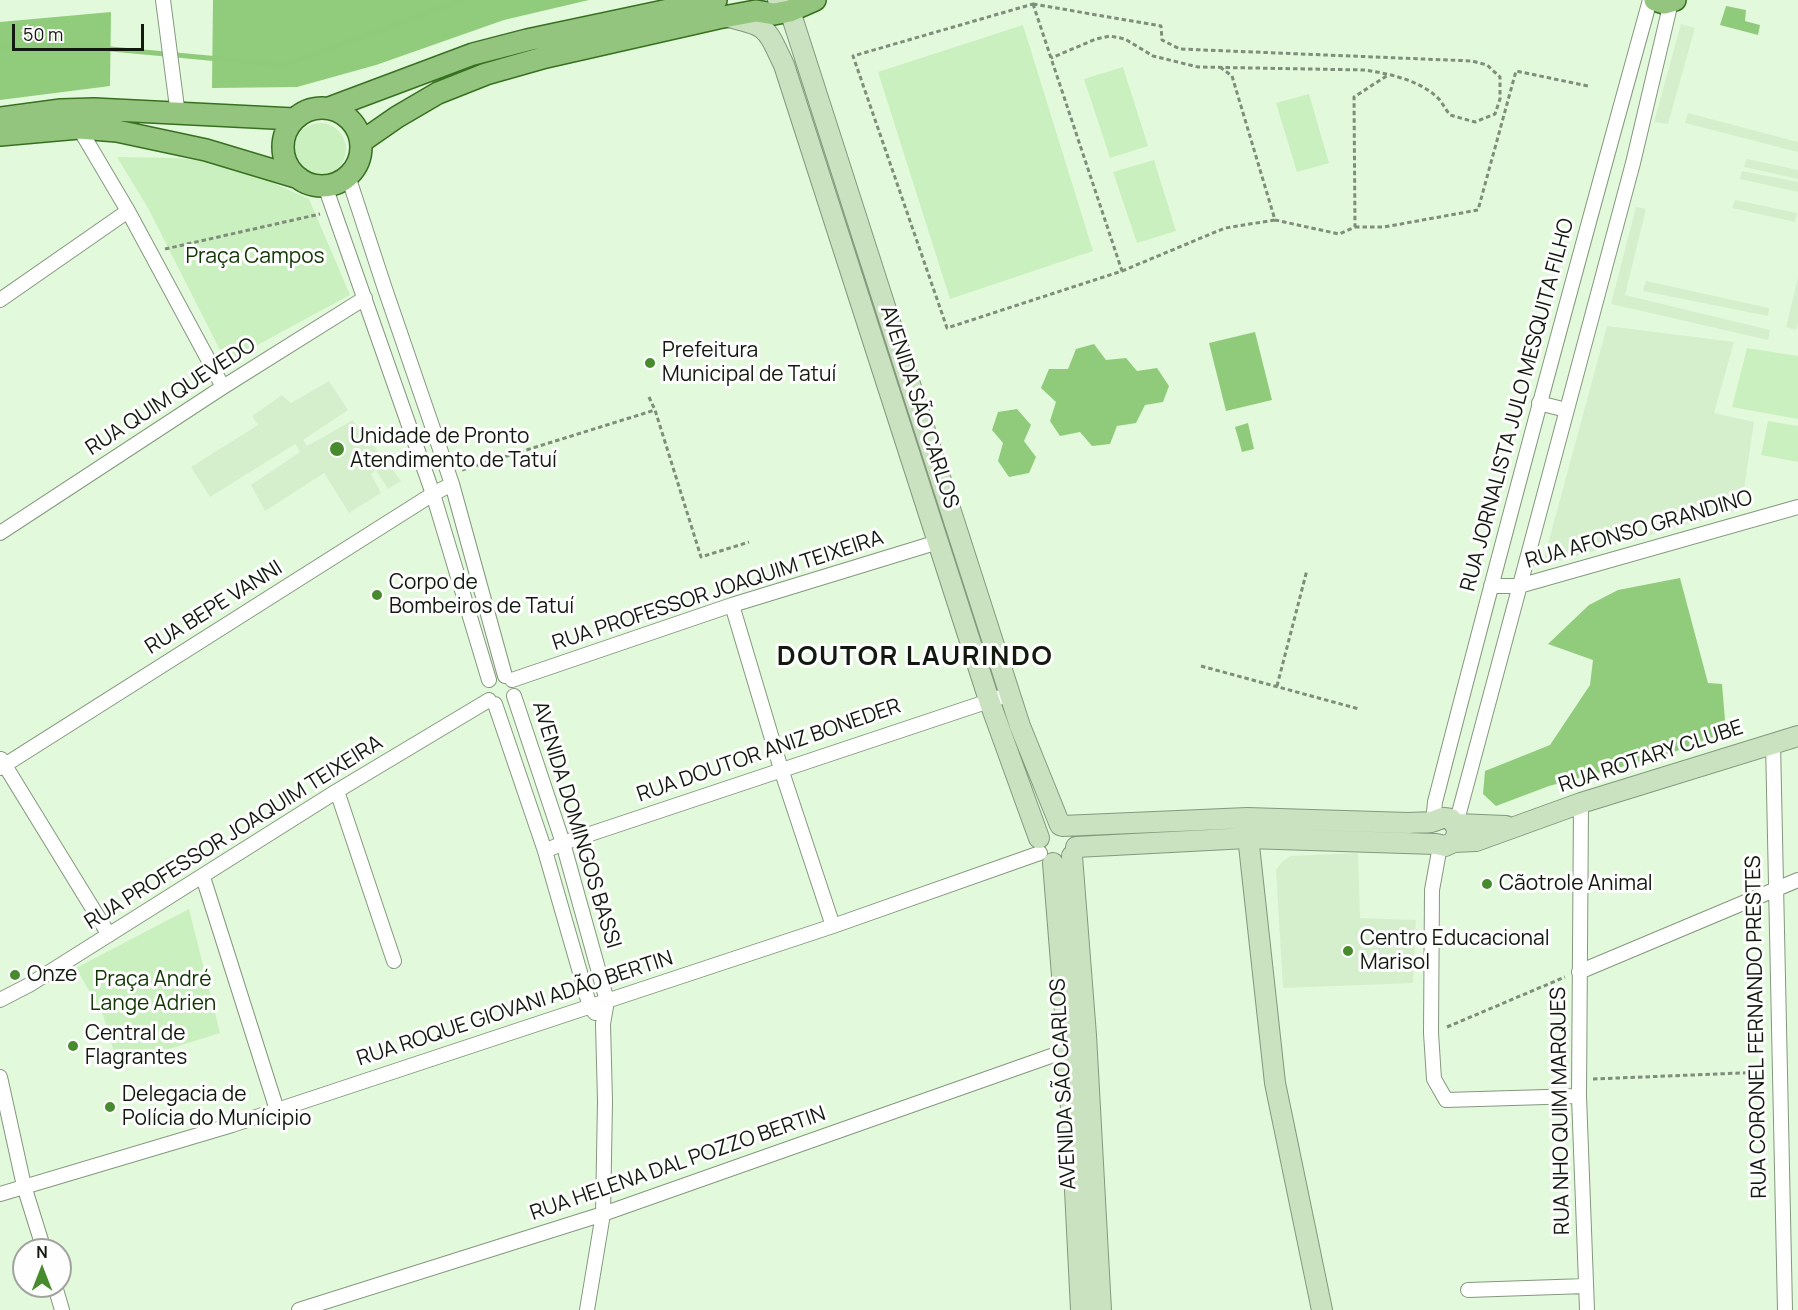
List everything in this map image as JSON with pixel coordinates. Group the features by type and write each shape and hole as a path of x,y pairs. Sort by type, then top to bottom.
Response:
{"main road":[{"path":"299,178 290,169 284,156 283,143 286,130 294,119 311,110 329,108 473,54 526,40 722,8 774,14 784,5 814,0"},
{"name":"AVENIDA SÃO CARLOS","path":"784,5 1020,726 1061,825"},
{"path":"361,142 438,93 486,74 722,8"},
{"name":"AVENIDA SÃO CARLOS","path":"722,8 756,23 769,33 784,65 989,700 1044,851 1078,1051 1101,1310"},
{"path":"0,135 79,128 117,131 206,150 299,178 311,184 325,186 348,176 356,166 361,142 358,130 351,120 341,112 329,108"},
{"path":"0,118 72,110 294,119"},
{"path":"178,115 206,150"},
{"name":"RUA ROTARY CLUBE","path":"1074,852 1247,838 1476,841 1581,803 1798,736"},
{"path":"1247,818 1247,838 1275,1083 1322,1310"},
{"path":"1061,825 1070,830 1075,838 1074,852 1064,862 1044,851 1043,831 1051,826 1061,825 1247,818 1433,822 1429,834 1431,840 1446,839"},
{"name":"AVENIDA SÃO CARLOS","path":"1074,852 1081,1310"}],"street":[{"path":"163,0 169,32 178,115"},
{"name":"RUA JORNALISTA JULO MESQUITA FILHO","path":"1433,822 1435,802 1539,403 1663,0"},
{"name":"RUA JORNALISTA JULO MESQUITA FILHO","path":"1579,1096 1446,1100 1434,1079 1431,1033 1432,890 1530,543 1633,163 1663,0"},
{"path":"79,128 128,211 223,387"},
{"path":"348,176 450,479 508,678 516,688 509,703 502,705 492,702 486,693 489,680 497,675 508,678"},
{"path":"325,186 433,494 489,680"},
{"path":"0,300 128,211"},
{"name":"RUA QUIM QUEVEDO","path":"0,533 365,297"},
{"path":"1539,403 1566,410"},
{"name":"RUA BEPE VANNI","path":"2,764 433,494 450,479"},
{"name":"RUA AFONSO GRANDINO","path":"1491,586 1518,586 1798,507"},
{"path":"1503,538 1530,543"},
{"name":"RUA PROFESSOR JOAQUIM TEIXEIRA","path":"508,678 732,605 938,542"},
{"path":"732,605 833,926"},
{"name":"RUA DOUTOR ANIZ BONEDER","path":"544,851 1010,694"},
{"name":"AVENIDA DOMINGOS BASSI","path":"514,696 563,843 607,1001"},
{"name":"RUA PROFESSOR JOAQUIM TEIXEIRA","path":"0,1000 29,985 204,877 337,791 492,702"},
{"name":"AVENIDA DOMINGOS BASSI","path":"492,702 544,851 590,1006 603,1024"},
{"name":"RUA CORONEL FERNANDO PRESTES","path":"1773,742 1785,1310"},
{"path":"2,764 109,935"},
{"path":"337,791 394,961"},
{"name":"RUA NHO QUIM MARQUES","path":"1581,803 1579,1096 1587,1310"},
{"name":"RUA ROQUE GIOVANI ADÃO BERTIN","path":"0,1194 277,1110 833,926 1044,851"},
{"path":"204,877 277,1110"},
{"path":"1579,972 1798,880"},
{"path":"587,1310 603,1214 605,1101 603,1024 607,1001"},
{"name":"RUA HELENA DAL POZZO BERTIN","path":"299,1310 603,1214 1078,1051"},
{"path":"0,1077 24,1186 40,1238"},
{"path":"1468,1290 1586,1286"}],"path":[{"path":"1033,4 1122,271"},
{"path":"1052,58 1096,39 1110,36 1125,39 1153,56 1198,67 1365,70 1390,74 1416,84 1439,99 1450,115 1475,122 1495,114 1500,99 1500,76 1487,65 1472,61 1180,49 1162,40 1161,26 1033,4 853,56 947,328 1122,271 1225,228 1275,220 1339,234 1355,227 1384,227 1478,210 1516,71 1588,86"},
{"path":"1220,67 1232,76 1275,220"},
{"path":"1355,227 1354,97 1390,74"},
{"path":"149,252 335,210"},
{"path":"649,397 656,410 702,557 749,542"},
{"path":"450,479 656,410"},
{"path":"1277,686 1307,570"},
{"path":"1201,666 1359,709"},
{"path":"1431,1033 1579,972"},
{"path":"1579,1079 1779,1071"}],"shaded area":[{"path":"213,0 589,0 504,20 376,65 297,87 212,88"},
{"path":"1726,6 1746,10 1745,21 1760,25 1758,35 1720,25"},
{"path":"111,12 110,86 0,100 0,22"},
{"path":"1681,24 1695,28 1668,124 1654,122"},
{"path":"1688,113 1798,142 1798,152 1685,123"},
{"path":"1747,159 1798,170 1798,179 1744,167"},
{"path":"1742,171 1798,182 1798,192 1740,179"},
{"path":"1735,200 1797,213 1795,222 1732,208"},
{"path":"1636,207 1646,209 1625,295 1770,330 1768,340 1611,304"},
{"path":"1798,278 1798,323 1796,330 1786,327"},
{"path":"1646,281 1769,308 1768,316 1643,291"},
{"path":"1607,326 1734,342 1714,413 1754,422 1741,509 1542,566"},
{"path":"1255,332 1272,400 1226,411 1209,343"},
{"path":"1094,344 1106,360 1126,358 1137,371 1157,368 1169,386 1163,402 1145,405 1136,423 1117,426 1110,444 1092,446 1080,432 1060,436 1050,421 1056,402 1041,388 1049,369 1068,369 1076,349"},
{"name":"Unidade de Pronto Atendimento de Tatuí","path":"329,381 348,410 303,440 307,446 353,420 367,442 371,440 380,456 388,454 394,465 391,467 401,481 388,489 376,470 371,474 381,493 349,513 324,473 265,511 251,485 300,452 295,444 210,497 191,467 258,425 252,416 282,395 291,403"},
{"path":"1017,409 1031,425 1024,441 1036,457 1029,473 1009,477 998,461 1003,443 992,430 998,412"},
{"path":"1248,423 1254,449 1242,452 1235,427"},
{"path":"1680,578 1708,683 1722,684 1726,732 1666,755 1549,786 1496,806 1483,794 1485,771 1550,745 1590,685 1593,660 1548,644 1589,605 1618,590"},
{"name":"Centro Educacional Marisol","path":"1358,853 1360,918 1416,920 1413,983 1283,988 1276,870 1290,856"}],"green space":[{"path":"1023,25 1093,251 950,299 878,72"},
{"path":"1123,67 1148,146 1110,158 1084,79"},
{"path":"1309,94 1329,163 1297,172 1276,103"},
{"path":"315,123 325,123 334,127 342,135 346,149 342,163 334,171 325,175 315,175 306,171 298,163 294,154 294,144 298,135 306,127"},
{"name":"Praça Campos","path":"117,157 178,158 233,165 309,199 350,295 226,362 148,208"},
{"path":"1154,160 1176,231 1137,243 1113,172"},
{"path":"1747,348 1798,356 1798,419 1732,407"},
{"path":"1768,421 1798,426 1798,462 1761,455"},
{"name":"Praça André Lange Adrien","path":"189,909 220,1033 118,1065 103,1015 76,968"}],"waterway":[{"path":"0,48 68,45 284,65 463,0"}],"place":[{"name":"Prefeitura Municipal de Tatuí","path":"650,363"},
{"name":"Unidade de Pronto Atendimento de Tatuí","path":"337,449"},
{"name":"Corpo de Bombeiros de Tatuí","path":"377,595"},
{"name":"Cãotrole Animal","path":"1487,884"},
{"name":"Centro Educacional Marisol","path":"1348,951"},
{"name":"Onze","path":"15,975"},
{"name":"Central de Flagrantes","path":"73,1046"},
{"name":"Delegacia de Polícia do Munícipio","path":"110,1107"}],"district":[{"name":"DOUTOR LAURINDO","path":"915,657"}]}
